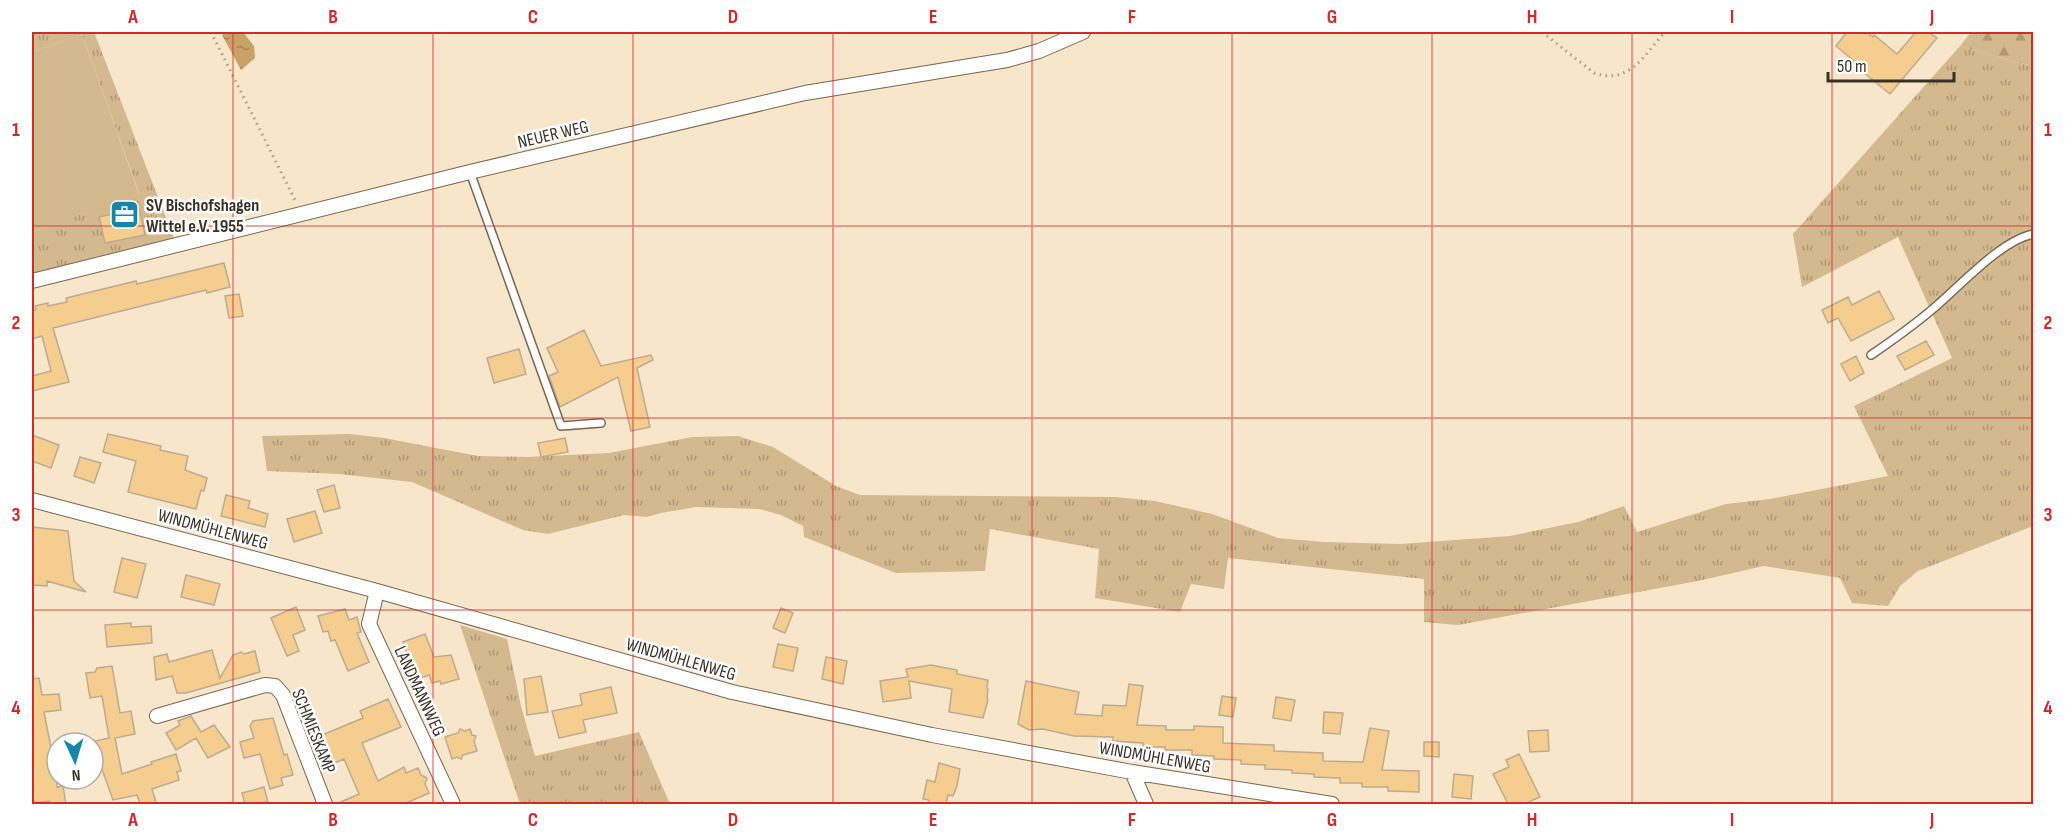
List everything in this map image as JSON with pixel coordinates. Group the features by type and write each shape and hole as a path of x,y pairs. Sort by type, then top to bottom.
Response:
{"street":[{"name":"NEUER WEG","path":"32,281 470,172 805,93 1007,60 1039,51 1083,32"},
{"name":"WINDMÜHLENWEG","path":"32,500 376,591 732,692 932,735 1132,772 1332,804"},
{"name":"LANDMANNWEG","path":"376,591 369,624 453,804"},
{"name":"SCHMIESKAMP","path":"157,716 265,685 275,686 283,695 325,804"},
{"path":"1132,772 1146,804"}],"lane":[{"path":"470,172 561,426 601,423"},
{"path":"1871,355 1932,310 2003,247 2034,234"}],"path":[{"path":"211,32 302,214"},
{"path":"1542,32 1594,73 1614,77 1625,74 1634,67 1665,32"}],"green space":[{"path":"32,32 94,32 175,241 32,277 32,232 139,193 82,34 32,52"},
{"path":"1971,32 2033,32 2033,63 2027,65 1960,46"},
{"path":"82,34 139,194 32,232 32,52"},
{"path":"1960,46 2027,65 2033,63 2033,526 1918,571 1900,586 1888,606 1852,603 1840,578 1764,566 1698,581 1458,625 1424,622 1424,579 1228,558 1224,589 1191,584 1180,612 1095,598 1099,549 990,529 985,571 896,573 804,537 803,526 781,515 759,509 696,507 647,517 624,515 548,534 523,530 412,482 339,474 267,471 262,436 350,434 384,438 478,456 528,457 609,453 692,437 738,436 773,447 836,486 860,495 1115,497 1155,501 1212,514 1278,538 1400,544 1510,536 1578,522 1624,506 1637,532 1726,504 1770,499 1888,476 1854,406 1952,358 1898,237 1802,287 1793,234"},
{"path":"460,625 507,639 521,706 535,756 639,732 670,804 520,804"}],"water":[{"path":"226,32 243,32 254,46 255,58 241,70 222,35"}],"building":[{"path":"1847,32 1866,32 1873,37 1874,35 1897,54 1916,32 1928,32 1937,38 1890,94 1852,63 1854,61 1836,46"},
{"path":"139,208 145,235 105,243 99,217"},
{"path":"224,263 230,287 207,293 206,290 53,328 69,382 32,391 32,376 51,371 42,336 32,339 32,311 36,309 35,306 67,302 66,298"},
{"path":"1879,291 1894,319 1851,341 1838,318 1828,323 1822,310 1848,297 1852,305"},
{"path":"239,294 243,316 229,318 225,296"},
{"path":"584,330 601,366 651,355 653,360 637,368 650,427 631,431 618,377 560,407 549,376 558,372 547,348"},
{"path":"1926,341 1934,355 1905,370 1897,356"},
{"path":"519,349 526,374 494,383 487,358"},
{"path":"1856,356 1864,373 1850,381 1841,364"},
{"path":"108,434 161,446 160,450 188,456 185,470 207,478 196,509 128,492 136,461 103,452"},
{"path":"32,435 59,445 51,468 32,461"},
{"path":"565,438 568,452 541,457 538,443"},
{"path":"80,457 101,463 94,483 74,476"},
{"path":"334,485 340,508 324,512 317,490"},
{"path":"226,495 250,501 248,508 268,514 265,527 221,516"},
{"path":"315,511 322,533 294,542 287,519"},
{"path":"32,527 68,531 74,581 86,592 47,581 47,586 33,585"},
{"path":"122,558 146,564 137,598 114,592"},
{"path":"186,575 220,584 214,605 181,597"},
{"path":"296,607 305,630 293,635 299,651 287,656 271,618"},
{"path":"781,608 793,613 785,633 773,628"},
{"path":"345,609 349,620 357,617 361,632 357,633 369,662 348,671 335,640 331,641 328,631 323,632 318,616"},
{"path":"131,623 131,627 151,626 152,643 107,647 105,625"},
{"path":"425,634 434,657 451,655 459,679 441,684 440,681 432,683 429,675 415,680 403,642"},
{"path":"778,644 798,648 793,671 773,667"},
{"path":"212,650 220,678 233,655 241,652 244,654 255,651 260,672 186,693 177,693 172,676 156,680 154,657 167,654 169,662"},
{"path":"826,657 847,661 843,684 822,679"},
{"path":"931,665 957,670 957,674 988,680 988,700 983,718 949,712 952,689 909,681 911,698 883,702 880,681 908,677 906,669"},
{"path":"112,666 120,713 131,711 135,734 115,738 122,774 176,754 181,771 177,772 179,780 152,789 156,802 140,804 137,795 113,800 105,778 105,739 109,738 102,696 90,698 86,673 95,672 97,668"},
{"path":"541,676 548,712 527,715 524,679"},
{"path":"39,678 42,695 59,694 61,710 44,712 48,731 45,731 45,791 64,791 66,804 50,804 50,801 32,803 32,679"},
{"path":"1026,681 1079,692 1075,714 1102,716 1103,705 1126,706 1129,684 1143,686 1137,725 1166,726 1166,730 1194,730 1194,726 1223,727 1223,743 1274,745 1274,751 1323,753 1323,761 1363,762 1370,728 1389,731 1382,770 1419,771 1419,792 1388,791 1388,787 1362,787 1362,783 1340,783 1340,778 1314,777 1314,774 1292,773 1292,770 1265,769 1265,765 1241,764 1241,760 1192,755 1192,750 1143,747 1143,743 1113,741 1113,737 1074,736 1043,729 1029,730 1018,724"},
{"path":"611,687 617,713 583,720 586,732 559,738 552,711 582,705 580,694"},
{"path":"1222,696 1236,698 1233,717 1219,715"},
{"path":"1276,697 1295,700 1291,721 1273,718"},
{"path":"388,699 401,727 362,743 378,781 404,767 406,773 418,768 421,775 427,778 425,784 429,793 404,804 336,804 359,794 344,759 332,764 320,736 363,718 360,711"},
{"path":"1324,712 1343,713 1340,734 1323,733"},
{"path":"191,716 201,732 214,725 230,747 208,758 196,738 176,750 166,733 180,725 178,721"},
{"path":"273,718 284,755 287,754 293,775 281,778 283,785 270,789 260,754 244,758 240,742 254,738 250,726 253,721"},
{"path":"460,729 465,731 470,729 472,735 476,736 474,741 477,751 463,755 461,759 457,757 452,759 445,737 458,733"},
{"path":"1548,730 1549,751 1530,752 1528,731"},
{"path":"1424,742 1439,742 1439,757 1424,756"},
{"path":"1519,754 1540,797 1524,804 1508,804 1493,774 1509,767 1506,760"},
{"path":"939,763 960,769 957,786 953,796 948,795 946,804 928,804 929,800 923,799 927,780 935,782"},
{"path":"1454,774 1473,776 1471,799 1452,797"},
{"path":"264,787 268,802 245,804 242,793"}],"place":[{"name":"SV Bischofshagen Wittel e.V. 1955","path":"125,215"}]}
